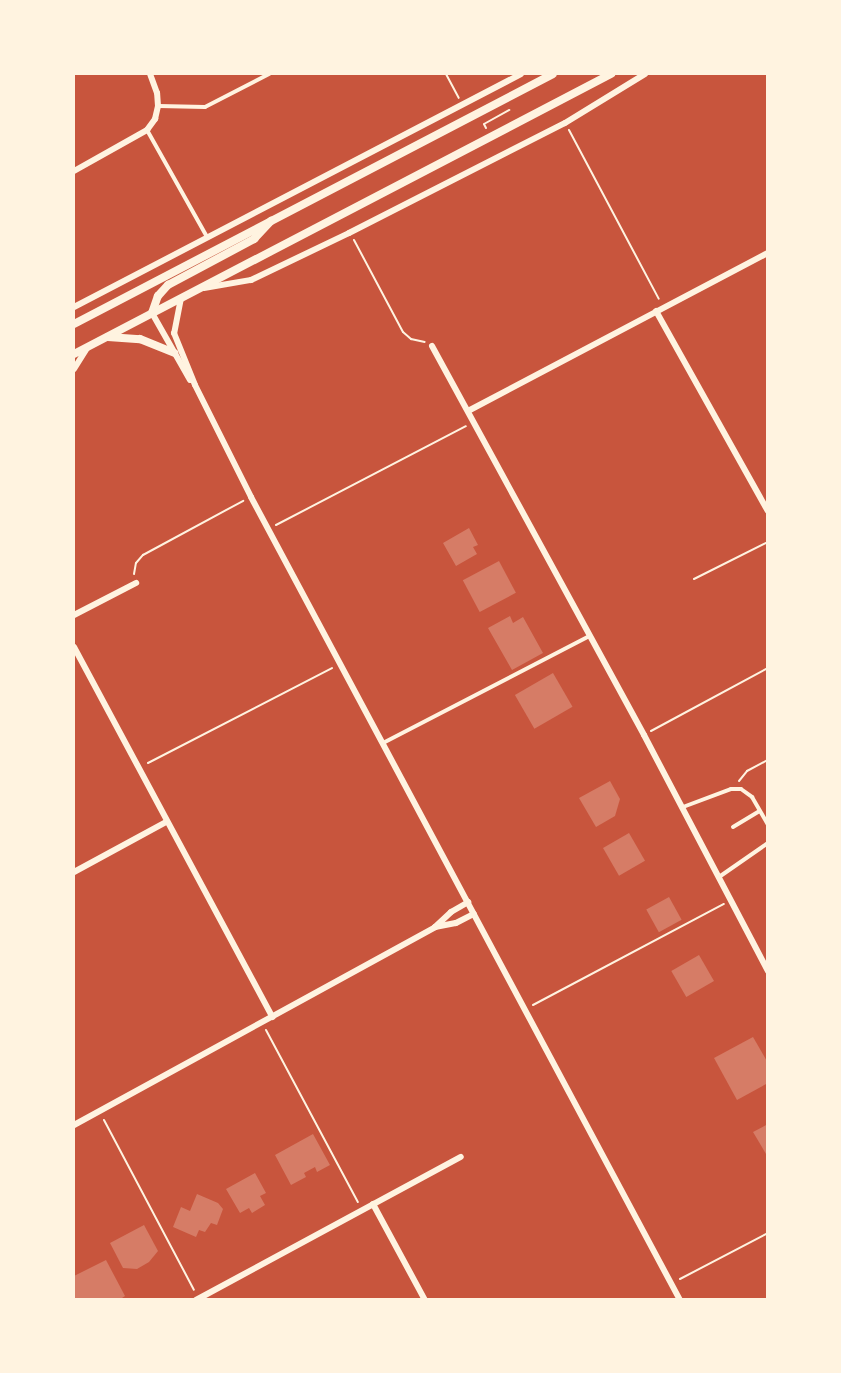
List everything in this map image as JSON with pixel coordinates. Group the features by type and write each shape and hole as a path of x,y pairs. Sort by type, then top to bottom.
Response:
{"street":[{"path":"74,171 147,130 158,106 157,93 150,74"},
{"path":"74,307 376,147 521,74"},
{"path":"74,324 273,218 553,74"},
{"path":"74,354 611,74"},
{"path":"201,288 251,280 349,233 565,123 645,74"},
{"path":"195,385 152,313 158,296 168,285 254,239 273,218"},
{"path":"468,411 768,253"},
{"path":"181,298 174,333 195,385 251,497 680,1299"},
{"path":"656,311 768,511"},
{"path":"104,338 140,339 174,353"},
{"path":"74,369 88,346"},
{"path":"432,346 644,735 768,971"},
{"path":"74,615 136,582"},
{"path":"74,647 272,1017"},
{"path":"74,872 166,822"},
{"path":"74,1125 435,927 451,912 468,902"},
{"path":"435,927 456,923 474,914"},
{"path":"197,1299 460,1157"},
{"path":"373,1204 425,1299"}],"lane":[{"path":"158,106 205,106 268,74"},
{"path":"147,130 207,237"},
{"path":"383,744 590,636"},
{"path":"682,807 736,788 749,794 768,825"},
{"path":"733,827 760,811"},
{"path":"719,877 768,843"},
{"path":"761,848 768,848"}],"path":[{"path":"446,74 463,105"},
{"path":"491,138 484,124 514,107"},
{"path":"565,123 663,307"},
{"path":"349,233 403,332 411,339 432,346"},
{"path":"268,529 473,422"},
{"path":"136,582 135,568 143,555 251,497"},
{"path":"694,579 768,542"},
{"path":"138,768 340,663"},
{"path":"644,735 768,668"},
{"path":"736,788 747,771 768,760"},
{"path":"525,1009 732,900"},
{"path":"262,1022 362,1210"},
{"path":"99,1111 197,1299"},
{"path":"672,1284 768,1233"}],"building":[{"path":"469,528 478,545 473,547 477,554 456,566 443,543"},
{"path":"499,561 516,593 480,612 463,580"},
{"path":"510,616 513,623 523,617 543,653 512,670 488,628"},
{"path":"553,673 572,707 534,729 515,695"},
{"path":"610,781 620,799 615,816 596,827 579,798"},
{"path":"629,833 645,861 619,876 603,848"},
{"path":"669,897 682,920 659,932 646,910"},
{"path":"699,955 714,981 686,997 671,971"},
{"path":"753,1037 768,1063 768,1083 737,1100 714,1058"},
{"path":"768,1124 768,1153 766,1154 753,1132"},
{"path":"313,1134 330,1165 317,1172 315,1167 304,1173 306,1177 291,1185 275,1155"},
{"path":"255,1173 266,1193 260,1196 265,1205 252,1213 249,1208 240,1213 226,1189"},
{"path":"197,1194 218,1203 223,1209 217,1225 211,1223 205,1232 199,1230 196,1237 173,1227 181,1207 190,1211"},
{"path":"144,1225 158,1251 149,1262 137,1269 123,1268 110,1243"},
{"path":"106,1260 125,1296 119,1300 74,1300 74,1276"}]}
